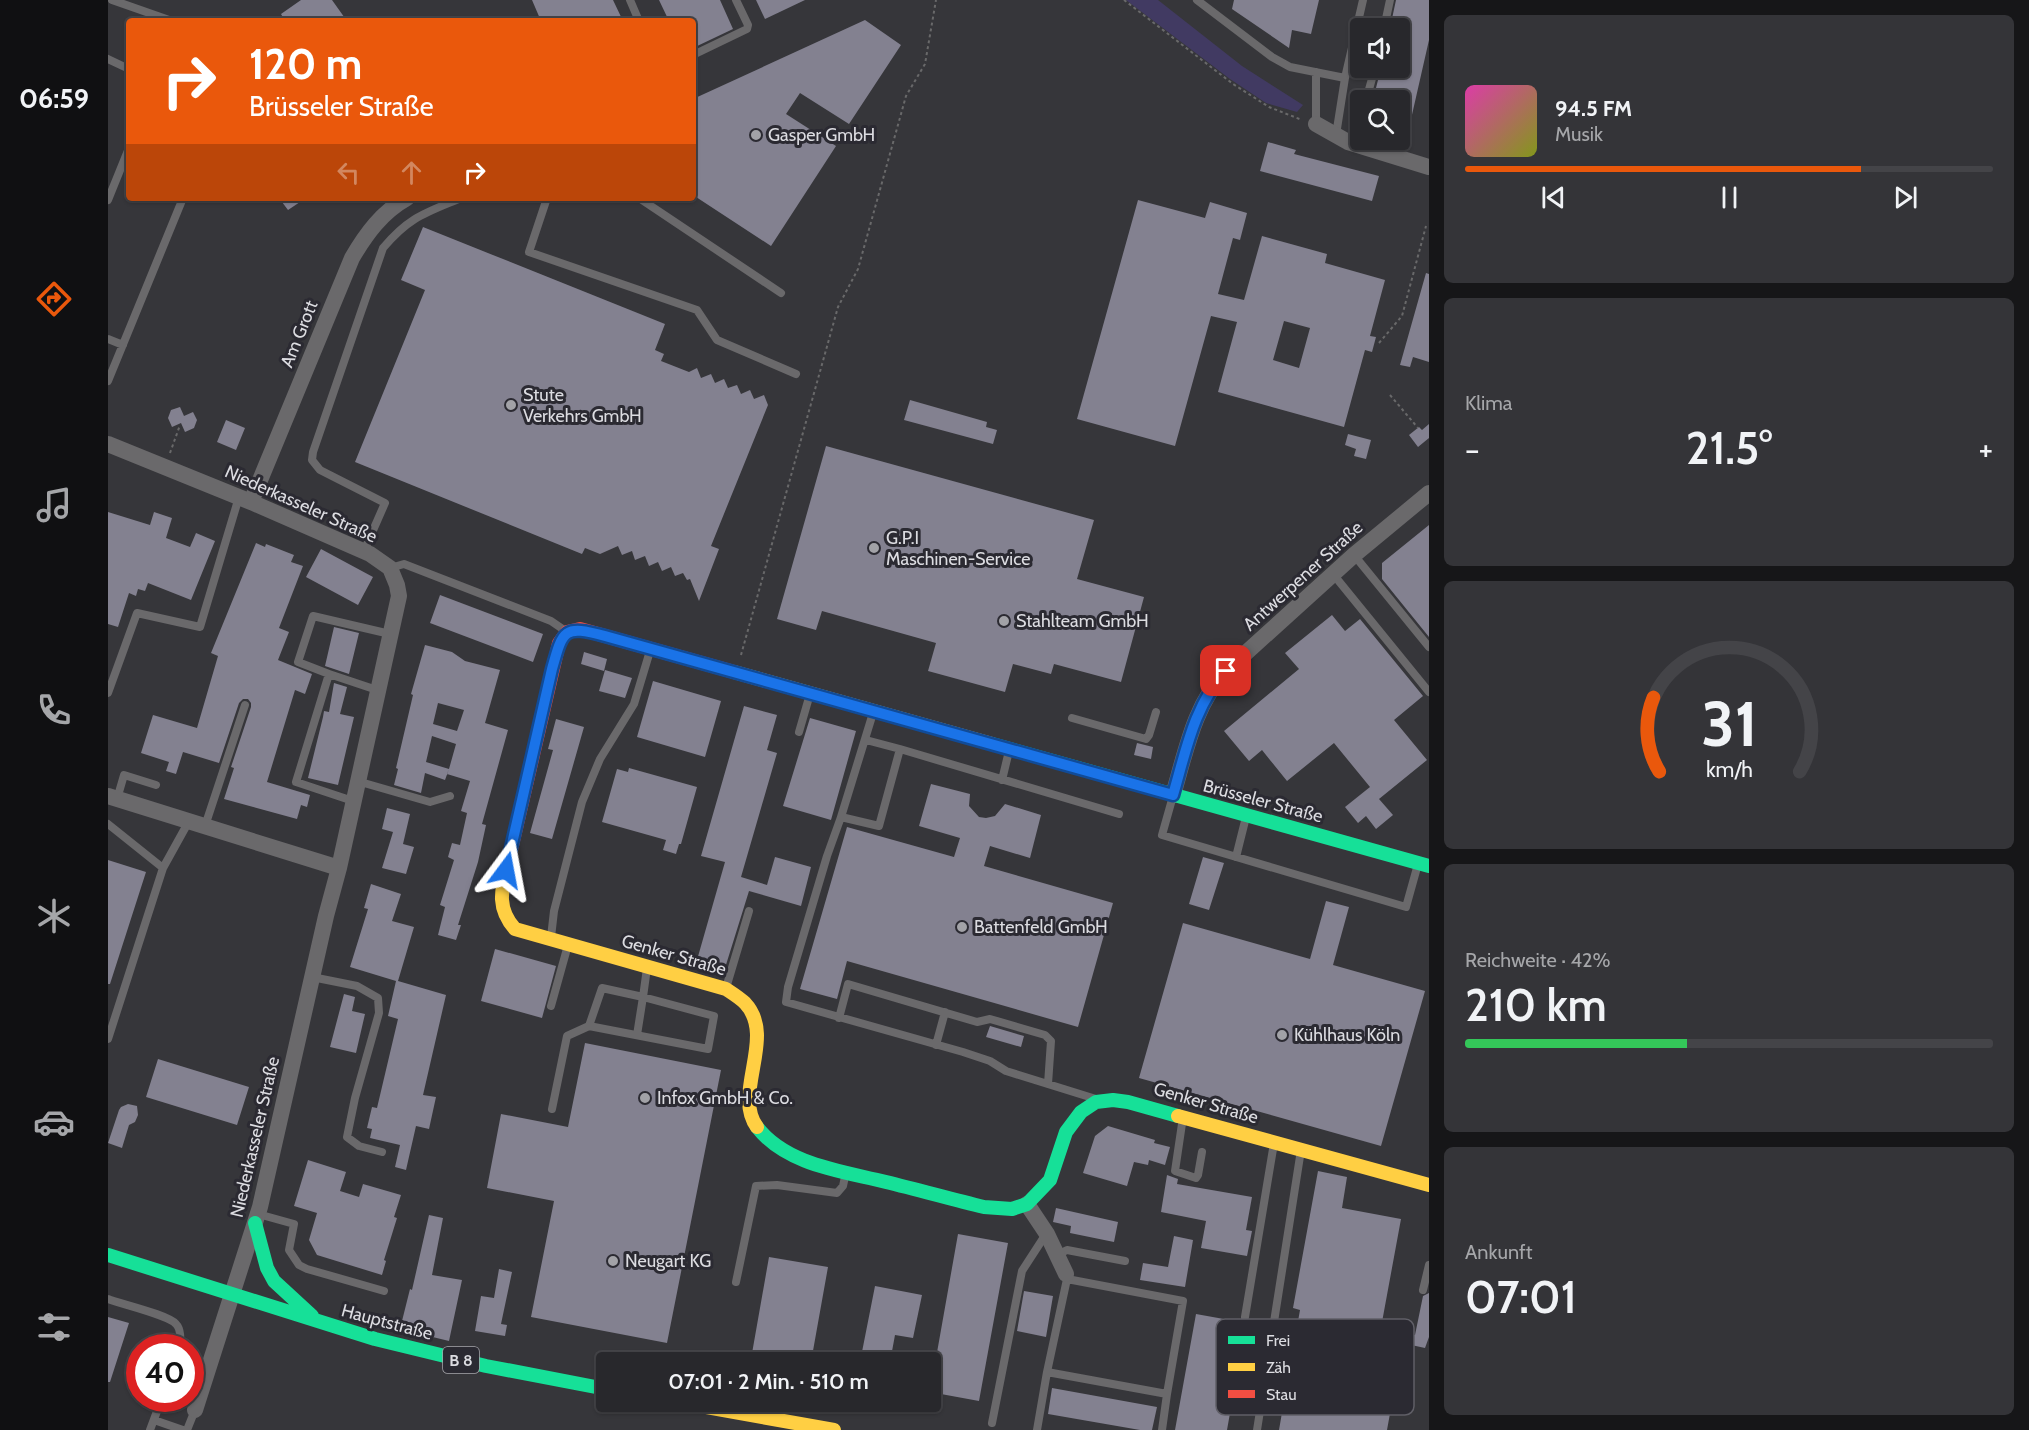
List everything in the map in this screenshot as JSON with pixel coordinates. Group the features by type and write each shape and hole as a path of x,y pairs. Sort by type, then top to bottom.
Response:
{"street":[{"path":"1316,124 1350,143"},
{"path":"1373,150 1429,167"},
{"name":"Am Grott","path":"245,499 352,258 378,221 402,201"},
{"name":"Niederkasseler Straße","path":"109,448 245,499 364,551 390,568 399,596 339,868 256,1219 204,1383"},
{"name":"Antwerpener Straße","path":"1173,795 1198,710 1214,684 1354,555 1429,493"},
{"name":"Brüsseler Straße","path":"567,632 580,629 1424,864"},
{"name":"Genker Straße","path":"567,632 559,643 552,669 501,892 500,903 504,917 515,929 726,989 741,996 757,1028 749,1109 756,1126 765,1137 790,1154 816,1164 984,1207 1012,1209 1027,1204"},
{"path":"113,797 339,868"},
{"path":"1067,1277 1047,1234 1027,1204 1050,1180 1069,1126 1086,1107 1102,1101"},
{"name":"Genker Straße","path":"1102,1101 1128,1102 1429,1185"},
{"path":"256,1219 267,1268 274,1281 319,1322"},
{"name":"B 8","path":"108,1255 233,1294"},
{"name":"Hauptstraße","path":"233,1294 375,1339 486,1366 596,1387"},
{"path":"734,1412 834,1430"}],"lane":[{"path":"112,0 163,18"},
{"path":"696,54 747,29 748,25 736,0"},
{"path":"1197,0 1272,57 1290,67 1346,78"},
{"path":"1336,136 1363,0"},
{"path":"1386,18 1390,0"},
{"path":"634,1 638,18"},
{"path":"108,59 126,68"},
{"path":"1316,72 1316,124"},
{"path":"108,200 126,155"},
{"path":"108,381 182,201"},
{"path":"364,551 385,503 320,470 312,460 313,452 383,248 405,224 454,201"},
{"path":"546,201 529,252 698,310 717,340 796,374"},
{"path":"643,201 781,293"},
{"path":"108,339 123,345"},
{"path":"108,693 137,613 200,627 245,499"},
{"path":"1354,555 1429,647"},
{"path":"390,568 404,564 413,567 551,621 567,632"},
{"path":"1333,574 1429,692"},
{"path":"377,690 298,662 313,616 390,634"},
{"path":"551,940 554,910 582,802 600,759 634,704 650,649"},
{"path":"328,674 296,782 353,801"},
{"path":"799,732 810,693"},
{"path":"205,826 245,705"},
{"path":"874,711 827,856 788,987 786,1002 990,1061 1006,1071 1102,1101"},
{"path":"1072,718 1146,739 1156,712"},
{"path":"866,740 1119,814"},
{"path":"841,817 879,826 900,749"},
{"path":"1002,780 1009,749"},
{"path":"113,797 124,776 156,785"},
{"path":"357,781 430,802 450,796"},
{"path":"1173,795 1162,835 1406,908 1424,864"},
{"path":"1236,857 1246,815"},
{"path":"108,1039 163,868 189,821"},
{"path":"108,824 163,868"},
{"path":"726,989 749,911"},
{"path":"551,1006 568,945"},
{"path":"637,1035 647,967"},
{"path":"312,977 357,986 378,998 379,1013 346,1137 359,1146 382,1152"},
{"path":"839,1018 848,984 977,1022 990,1019 1045,1035 1051,1041 1048,1084"},
{"path":"552,1109 567,1035 589,1026 708,1049 714,1016 602,988 589,1026"},
{"path":"936,1045 945,1012"},
{"path":"1183,1117 1175,1171 1196,1178 1202,1152"},
{"path":"1245,1317 1274,1142"},
{"path":"1275,1319 1302,1150"},
{"path":"736,1282 756,1186 777,1185 837,1193 843,1186 846,1172"},
{"path":"256,1219 294,1224 289,1250 299,1265 384,1291"},
{"path":"992,1423 1022,1271 1047,1234"},
{"path":"1057,1255 1067,1250 1125,1261"},
{"path":"1424,1290 1429,1265"},
{"path":"1036,1430 1067,1277 1183,1301 1162,1430"},
{"path":"108,1299 165,1317 176,1323 179,1334"},
{"path":"1047,1372 1167,1394"},
{"path":"150,1430 157,1412"},
{"path":"154,1420 185,1430 194,1412"},
{"path":"1257,1430 1259,1415"}],"path":[{"path":"736,673 838,307 858,269 906,96 925,64 936,0"},
{"path":"1124,0 1233,84 1269,107 1316,124"},
{"path":"1379,343 1401,316 1426,226"},
{"path":"1390,395 1418,428"},
{"path":"164,467 180,424"}],"shaded area":[{"path":"1126,0 1158,0 1242,66 1303,105 1297,112 1266,103 1230,79"}],"building":[{"path":"301,0 332,0 345,18 283,18 281,14"},
{"path":"532,0 613,0 622,18 540,18"},
{"path":"659,0 720,0 733,29 696,47 696,18 668,18"},
{"path":"756,0 805,0 765,19"},
{"path":"1234,0 1319,0 1311,34 1292,30 1289,48 1232,9"},
{"path":"1396,0 1429,0 1429,40 1410,124 1410,90 1376,90 1378,78 1410,78 1410,18 1392,18"},
{"name":"Gasper GmbH","path":"865,20 901,45 849,124 800,93 786,114 836,146 771,246 696,197 696,98"},
{"path":"1268,142 1296,150 1294,154 1379,176 1372,201 1260,171"},
{"path":"1138,200 1205,218 1210,202 1247,213 1240,240 1233,238 1218,294 1244,300 1262,236 1327,254 1325,263 1385,280 1370,336 1376,337 1372,352 1365,350 1344,427 1218,392 1237,322 1211,316 1175,446 1077,419","holes":["1284,321 1310,328 1299,368 1273,360"]},
{"path":"281,201 302,201 288,210"},
{"name":"Stute Verkehrs GmbH","path":"423,227 665,324 655,350 664,354 661,361 689,372 697,368 701,378 711,374 715,383 724,379 728,388 737,385 741,394 750,390 754,399 764,395 768,405 711,546 719,549 699,601 690,579 687,580 683,573 675,576 671,567 662,571 658,562 649,566 645,556 635,560 632,551 622,555 618,546 600,554 585,548 582,554 355,462 425,290 401,280"},
{"path":"1426,273 1429,274 1429,362 1413,357 1410,367 1400,365"},
{"path":"910,400 987,422 986,427 997,430 993,444 904,420"},
{"path":"180,407 184,416 193,412 197,420 194,428 185,432 181,423 172,427 168,418 171,410"},
{"path":"226,420 245,428 236,450 217,442"},
{"path":"1429,424 1429,438 1418,447 1409,435 1419,427 1422,430"},
{"path":"1348,434 1371,440 1366,459 1354,456 1356,449 1345,445"},
{"path":"826,446 1094,520 1077,579 1144,597 1121,682 1054,664 1051,674 1013,664 1005,692 928,671 936,643 822,611 816,630 777,619"},
{"path":"108,512 150,525 154,512 172,518 166,538 190,547 196,533 215,541 191,600 148,583 145,591 138,589 136,596 129,593 118,627 108,624"},
{"path":"1429,525 1429,637 1382,579 1382,563"},
{"path":"256,543 265,547 266,544 294,555 291,562 303,566 279,628 289,632 278,660 312,674 305,694 295,690 267,782 310,795 307,807 301,805 297,819 224,799 234,768 231,767 251,707 248,699 243,699 239,703 219,763 183,752 176,774 166,771 169,762 141,753 153,715 197,728 218,656 211,653"},
{"path":"321,549 373,577 358,605 306,577"},
{"path":"440,595 543,634 533,662 430,623"},
{"path":"1332,615 1345,631 1360,619 1423,696 1394,720 1427,760 1379,799 1393,815 1376,829 1366,816 1358,823 1345,807 1370,787 1334,743 1287,781 1262,750 1249,761 1224,731 1299,669 1285,653"},
{"path":"334,627 359,633 349,674 325,666"},
{"path":"425,645 452,652 465,661 500,670 485,723 508,730 482,824 486,825 478,862 458,925 461,925 456,940 438,935 445,907 440,905 454,860 448,857 452,843 460,845 467,813 461,811 470,781 447,774 445,780 425,773 421,793 394,785 413,695 411,694","holes":["438,703 464,710 457,731 433,724","432,736 456,744 449,769 426,762"]},
{"path":"584,652 607,659 604,671 581,664"},
{"path":"605,670 632,678 625,698 599,691"},
{"path":"653,681 721,701 705,757 637,737"},
{"path":"334,683 347,687 340,714 354,717 338,785 308,778 324,711 329,712"},
{"path":"744,706 777,715 767,750 777,753 741,877 767,885 775,857 811,867 801,906 749,891 725,968 697,960 725,862 701,856"},
{"path":"810,718 856,731 831,820 783,806"},
{"path":"556,719 584,727 552,839 530,833 553,750 548,749"},
{"path":"1137,743 1153,747 1151,759 1134,755"},
{"path":"629,768 697,787 676,854 663,850 666,840 602,822 617,769 628,772"},
{"name":"Battenfeld GmbH","path":"931,784 970,794 969,806 979,817 995,816 1005,804 1041,815 1030,858 990,846 984,866 1113,903 1078,1027 847,961 837,999 800,989 847,827 954,857 960,838 919,826"},
{"path":"387,808 410,814 403,844 414,847 406,874 382,868 393,832 382,829"},
{"path":"1203,857 1224,863 1209,910 1189,904"},
{"path":"108,860 146,872 110,984 108,984"},
{"path":"371,884 401,894 392,921 414,927 398,981 446,995 423,1095 436,1097 429,1129 416,1126 406,1170 395,1167 400,1145 370,1138 372,1129 367,1128 372,1107 377,1108 398,1019 388,1016 396,981 350,967 368,909 364,908"},
{"name":"Kühlhaus Köln","path":"1326,901 1349,907 1333,965 1425,991 1381,1146 1139,1078 1183,923 1310,959"},
{"path":"495,949 556,966 542,1018 481,1001"},
{"path":"344,994 355,997 352,1011 365,1014 356,1053 330,1047"},
{"path":"990,1026 1024,1036 1021,1047 986,1037"},
{"path":"585,1043 721,1070 667,1343 531,1317 554,1201 487,1188 501,1114 568,1127"},
{"path":"158,1059 249,1087 237,1125 146,1097"},
{"path":"128,1104 137,1106 138,1115 135,1122 129,1125 122,1148 108,1143 119,1110"},
{"path":"1108,1126 1155,1140 1154,1143 1170,1147 1165,1165 1149,1160 1148,1165 1134,1162 1127,1186 1083,1173 1095,1136"},
{"path":"308,1160 346,1172 340,1191 359,1197 363,1184 401,1195 382,1275 317,1255 309,1240 317,1213 294,1206"},
{"path":"1318,1171 1347,1177 1342,1208 1401,1219 1383,1319 1298,1319 1300,1310 1293,1308"},
{"path":"1167,1175 1178,1179 1177,1184 1252,1197 1246,1230 1252,1231 1247,1256 1201,1248 1206,1221 1161,1212"},
{"path":"1056,1208 1118,1222 1114,1242 1070,1233 1071,1226 1053,1222"},
{"path":"429,1215 443,1218 432,1275 462,1280 449,1341 400,1329 410,1289 412,1290"},
{"path":"958,1234 1008,1243 979,1401 941,1394 941,1352 937,1352"},
{"path":"1174,1236 1193,1240 1185,1287 1140,1280 1143,1263 1168,1267"},
{"path":"769,1257 828,1267 813,1352 752,1352"},
{"path":"499,1269 512,1272 501,1324 507,1325 505,1336 475,1331 481,1296 494,1298"},
{"path":"875,1286 922,1295 913,1338 895,1335 892,1352 862,1352"},
{"path":"1024,1291 1053,1296 1046,1337 1017,1331"},
{"path":"1429,1293 1429,1337 1425,1348 1414,1346 1414,1335 1423,1296"},
{"path":"1196,1314 1224,1319 1216,1319 1216,1415 1230,1415 1227,1430 1175,1430"},
{"path":"108,1317 129,1323 110,1382 108,1382"},
{"path":"1052,1388 1157,1407 1152,1430 1140,1430 1048,1414"},
{"path":"1282,1415 1390,1415 1387,1430 1279,1430"}],"traffic: fast":[{"path":"992,744 1429,866"},
{"path":"757,1127 783,1150 816,1165 984,1207 1012,1209 1027,1204 1050,1180 1066,1132 1081,1112 1096,1102 1113,1100 1128,1102 1178,1116"},
{"path":"255,1223 267,1268 274,1281 312,1316"},
{"path":"108,1255 375,1339 486,1366 596,1387"}],"traffic: slow":[{"path":"734,672 992,744"},
{"path":"507,867 502,900 505,914 515,929 726,989 745,1003 754,1017 757,1032 749,1098 751,1113 757,1127"},
{"path":"1178,1116 1429,1185"},
{"path":"734,1412 834,1430"}],"traffic: jam":[{"path":"507,867 559,643 567,632 580,629 734,672"}],"place":[{"name":"Gasper GmbH","path":"756,135"},
{"name":"Stute Verkehrs GmbH","path":"511,405"},
{"name":"G.P.I Maschinen-Service","path":"874,548"},
{"name":"Stahlteam GmbH","path":"1004,621"},
{"name":"Battenfeld GmbH","path":"962,927"},
{"name":"Kühlhaus Köln","path":"1282,1035"},
{"name":"Infox GmbH & Co.","path":"645,1098"},
{"name":"Neugart KG","path":"613,1261"}],"route":[{"path":"506,870 552,669 559,643 567,632 580,629 1173,795 1198,710 1206,695 1226,671"}]}
